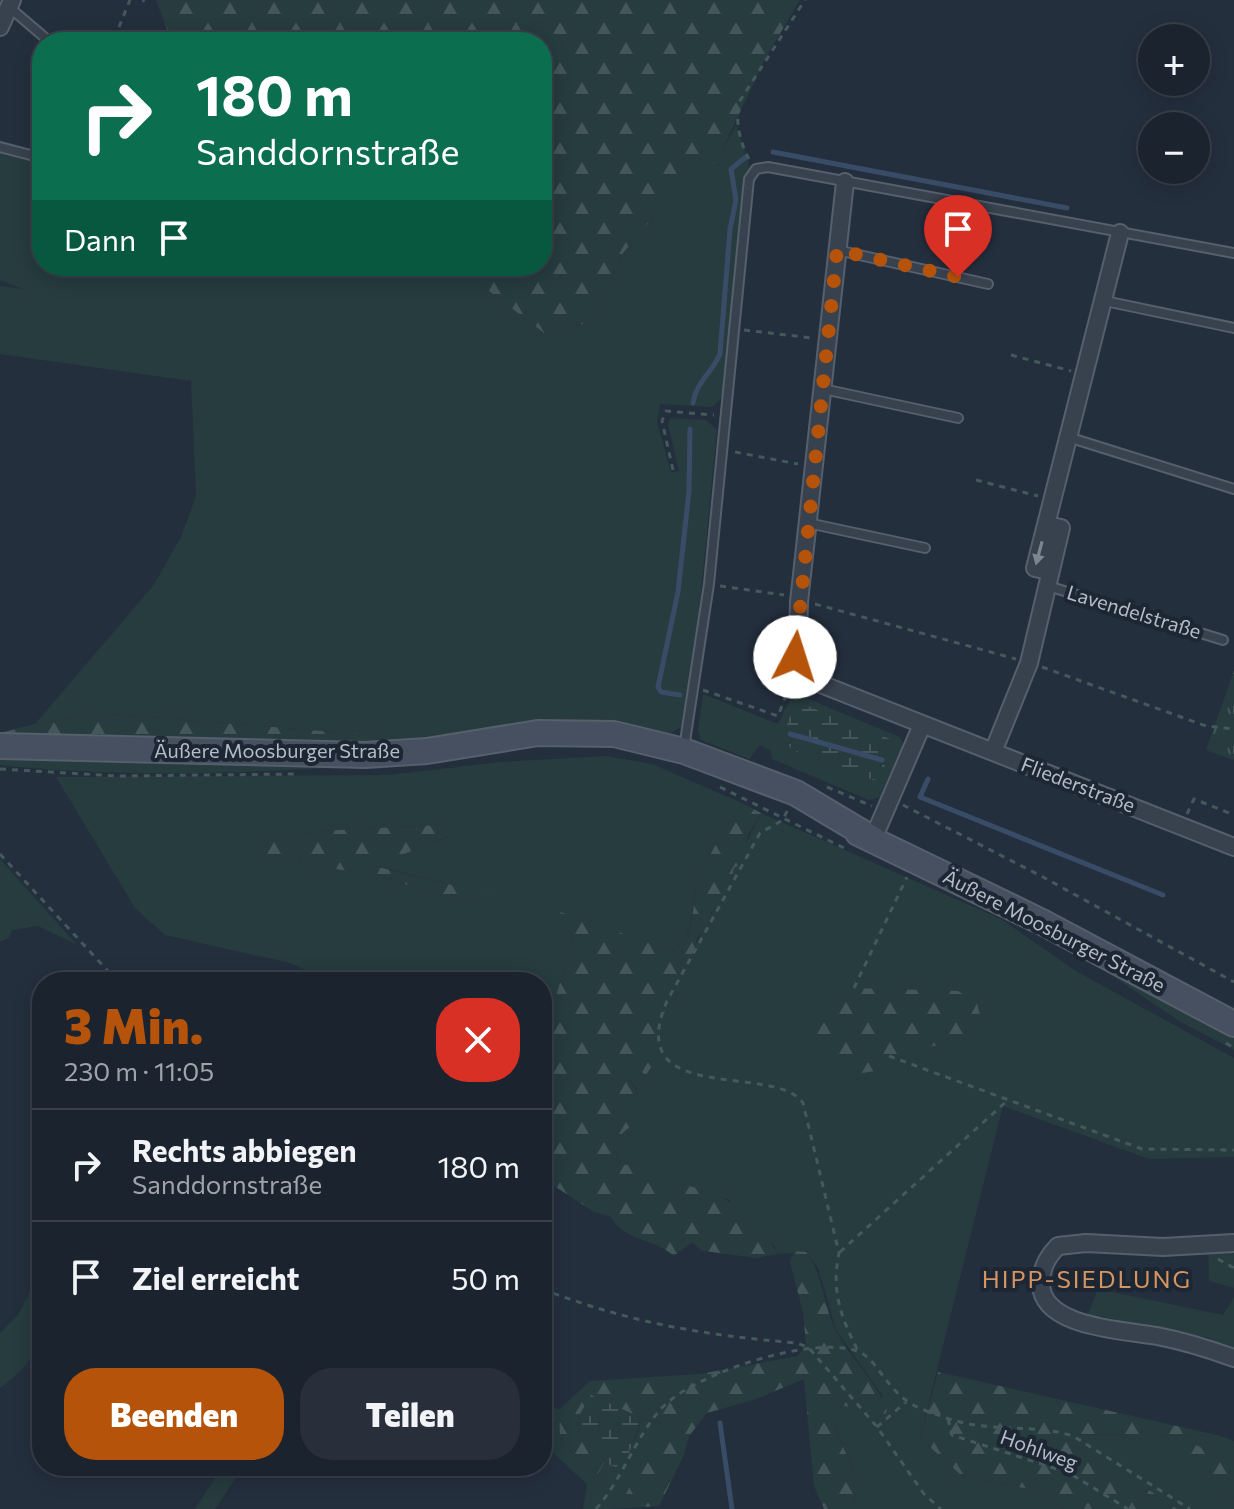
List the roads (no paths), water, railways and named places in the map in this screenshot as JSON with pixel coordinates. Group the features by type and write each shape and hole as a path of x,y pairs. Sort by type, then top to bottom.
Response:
{"street":[{"path":"0,27 11,4"},
{"path":"808,523 845,182"},
{"name":"Lavendelstraße","path":"993,752 1029,663 1048,578 1035,568 1087,375 1120,233"},
{"name":"Fliederstraße","path":"808,523 799,599 797,671 808,679 922,725 1234,847"},
{"path":"873,839 922,725"},
{"name":"Äußere Moosburger Straße","path":"0,746 365,755 427,751 557,732 614,734 688,753 790,806 873,839 1042,922 1234,1024"},
{"path":"1234,1243 1163,1247 1086,1243 1058,1246 1045,1263 1041,1288 1049,1306 1070,1319 1181,1341 1234,1358"}],"lane":[{"path":"11,4 40,32"},
{"path":"0,147 32,155"},
{"path":"688,753 709,584 749,179 756,169 768,167 1234,253"},
{"path":"837,250 988,284"},
{"path":"1105,301 1234,328"},
{"path":"823,389 958,418"},
{"path":"1071,438 1234,489"},
{"path":"808,523 925,548"},
{"name":"Lavendelstraße","path":"1048,578 1223,640"}],"waterway":[{"path":"773,152 1067,208"},
{"path":"693,403 697,389 720,354 730,229 736,200 731,169 746,157"},
{"path":"680,695 661,692 658,687 678,592 689,491 690,429"},
{"path":"790,734 882,760"},
{"path":"928,779 920,797 1163,895"},
{"path":"720,1423 732,1509"}],"district":[{"name":"HIPP-SIEDLUNG","path":"1087,1280"}]}
